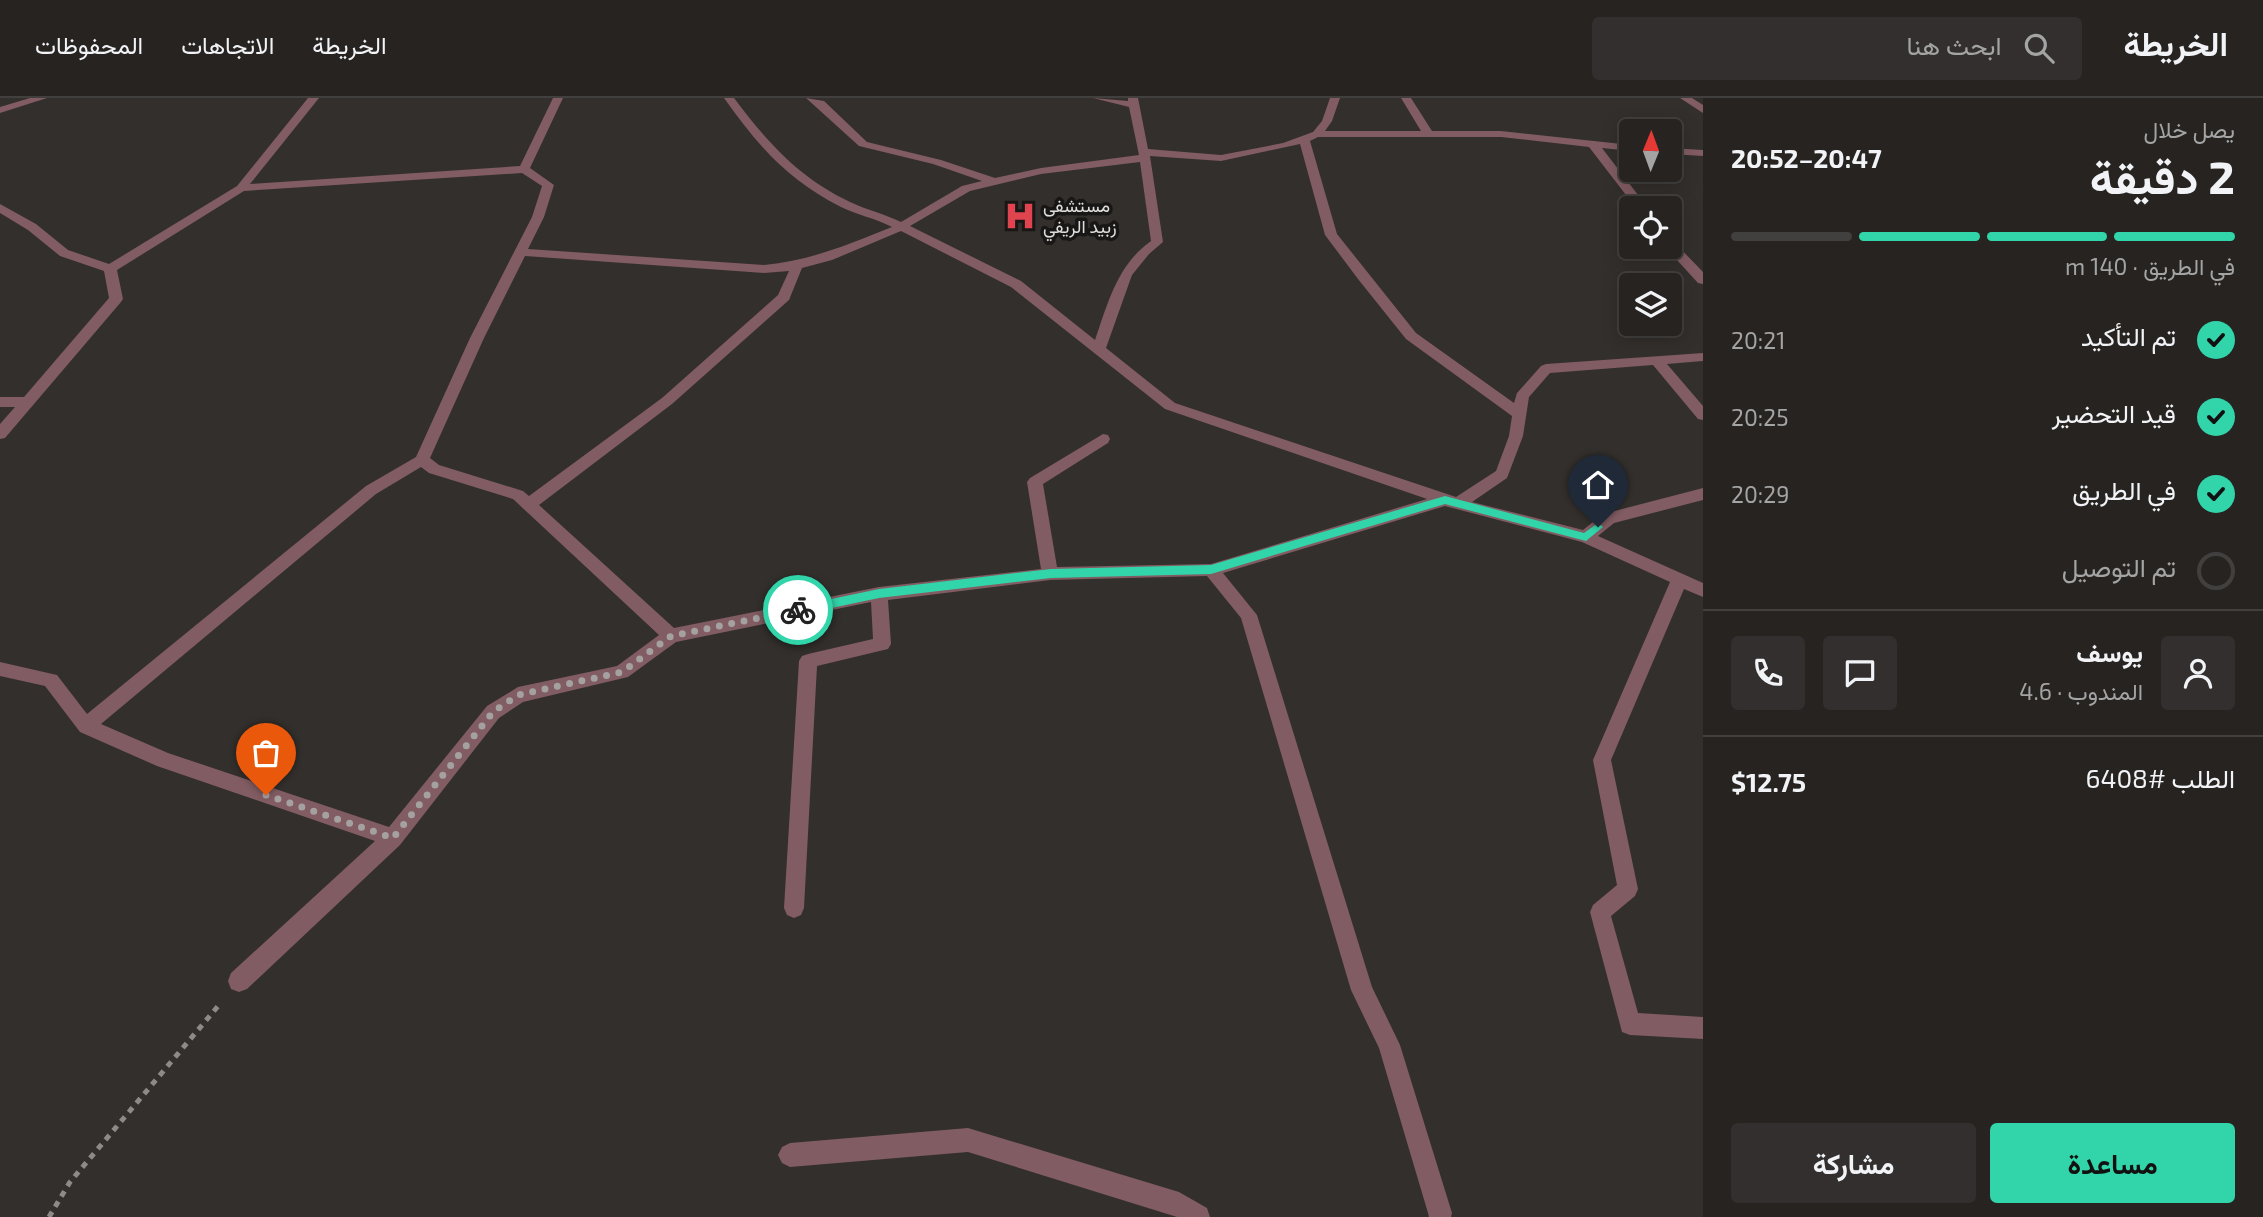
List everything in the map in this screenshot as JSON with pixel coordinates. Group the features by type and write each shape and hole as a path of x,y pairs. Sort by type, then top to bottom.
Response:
{"street":[{"path":"0,110 43,98"},
{"path":"110,269 241,188 314,98"},
{"path":"524,169 558,98"},
{"path":"729,98 764,145 788,168 846,205 901,227 1016,284 1170,406 1451,502 1586,537 1703,590"},
{"path":"811,98 821,103 863,144 937,162 993,181"},
{"path":"1098,98 1134,102 1157,242 1144,249 1127,269 1099,349"},
{"path":"1311,137 1327,121 1335,98"},
{"path":"1406,98 1428,133"},
{"path":"1685,98 1703,110"},
{"path":"520,252 764,269 797,266 828,257 901,227 966,188 1041,171 1144,155 1221,158 1286,146 1311,137 1428,133 1501,134 1619,147"},
{"path":"1311,137 1331,235 1411,336 1519,414"},
{"path":"1592,144 1633,196"},
{"path":"1682,152 1703,153"},
{"path":"86,726 371,490 422,460 538,217 548,185 524,169 241,188"},
{"path":"0,208 32,227 64,253 110,269"},
{"path":"1682,258 1703,280"},
{"path":"528,505 667,401 784,297 797,266"},
{"path":"0,434 116,299 110,269"},
{"path":"239,981 393,838 493,712 518,695 622,672 671,636 879,594 1051,573 1211,570 1451,502 1502,474 1516,436 1522,396 1546,369 1703,357"},
{"path":"1656,360 1703,415"},
{"path":"0,402 28,402"},
{"path":"1051,573 1035,482 1103,439"},
{"path":"422,460 434,469 518,495 671,636"},
{"path":"1586,537 1609,517 1703,494"},
{"path":"1211,570 1250,615 1362,990 1389,1045 1440,1213"},
{"path":"1680,578 1602,760 1628,889 1600,912 1630,1024 1703,1028"},
{"path":"794,908 808,661 882,644 879,594"},
{"path":"0,669 51,680 86,726 164,760 393,838"},
{"path":"790,1155 968,1140 1179,1204 1198,1217"}],"path":[{"path":"49,1217 70,1182 239,981"}],"way so far":[{"path":"266,795 393,838 493,712 518,695 622,672 671,636 798,610"}],"place":[{"name":"مستشفى زبيد الريفي","path":"1020,216"}],"route":[{"path":"798,610 879,594 1051,573 1211,570 1445,500 1586,537 1598,527"}]}
